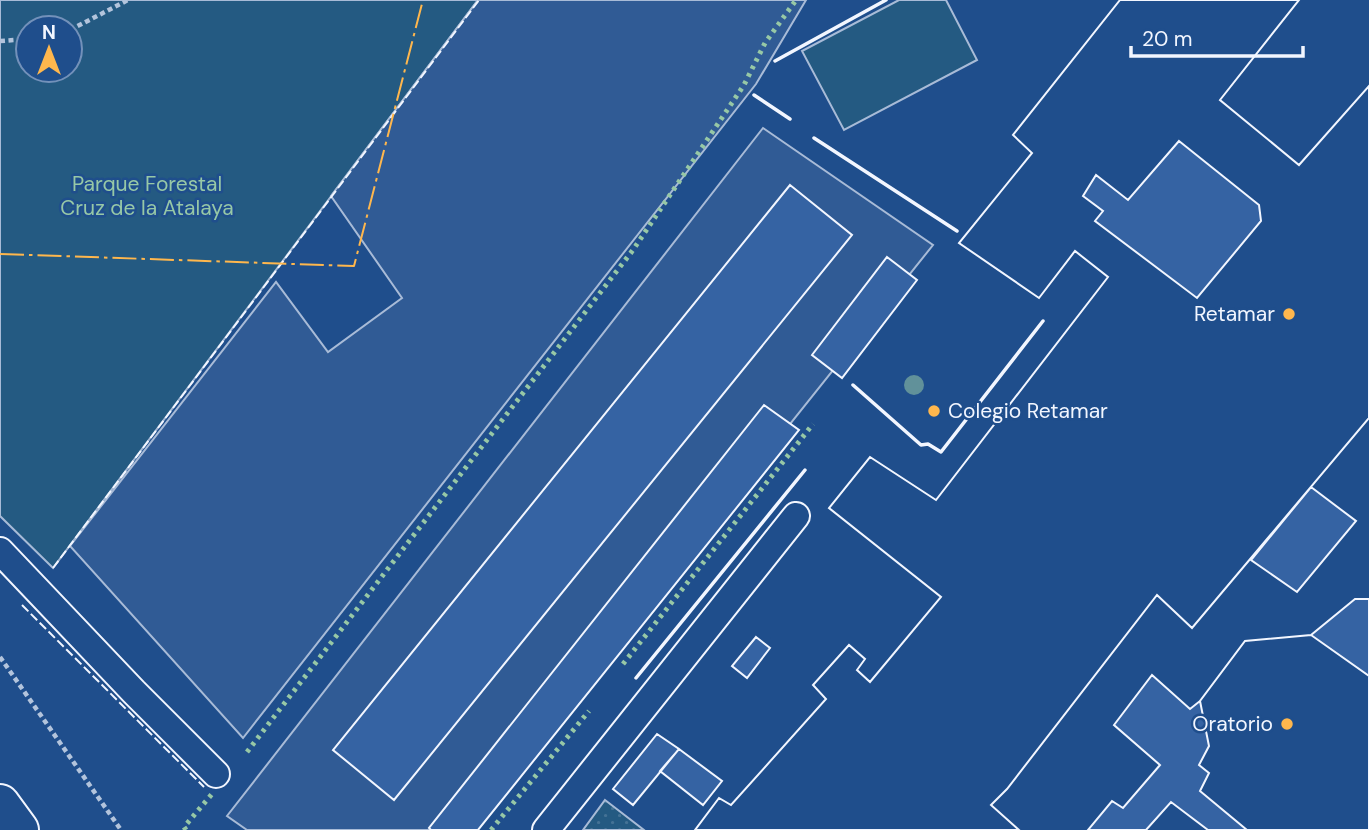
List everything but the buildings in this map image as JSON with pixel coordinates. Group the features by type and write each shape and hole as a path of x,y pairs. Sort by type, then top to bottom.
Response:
{"highway":[{"path":"0,804 19,830"}],"lane":[{"path":"546,830 796,516"},
{"path":"0,551 216,774"}],"path":[{"path":"84,23 128,0"},
{"path":"0,657 121,830"}],"green space":[{"name":"Parque Forestal Cruz de la Atalaya","path":"0,0 478,0 53,568 0,516"},
{"path":"899,0 946,0 977,60 844,130 802,51"},
{"path":"605,800 644,830 583,830"}],"shaded area":[{"path":"478,0 806,0 756,84 243,738 70,546 276,282 328,352 402,298 331,196"},
{"path":"763,128 933,245 466,830 247,830 227,816"}],"hedge":[{"path":"247,752 633,250 744,85 765,43 796,0"},
{"path":"623,664 813,424"},
{"path":"491,830 589,711"},
{"path":"186,830 184,827 212,794"}],"fence":[{"path":"53,568 479,0"},
{"path":"22,605 204,787"}],"wall":[{"path":"775,61 886,0"},
{"path":"754,95 790,119"},
{"path":"814,138 957,231"},
{"path":"853,385 921,445 928,444 941,452 1043,321"},
{"path":"636,678 805,470"}],"power":[{"path":"0,254 354,266 423,0"}],"place":[{"name":"Retamar","path":"1289,314"},
{"name":"Colegio Retamar","path":"934,411"},
{"name":"Oratorio","path":"1287,724"}]}
